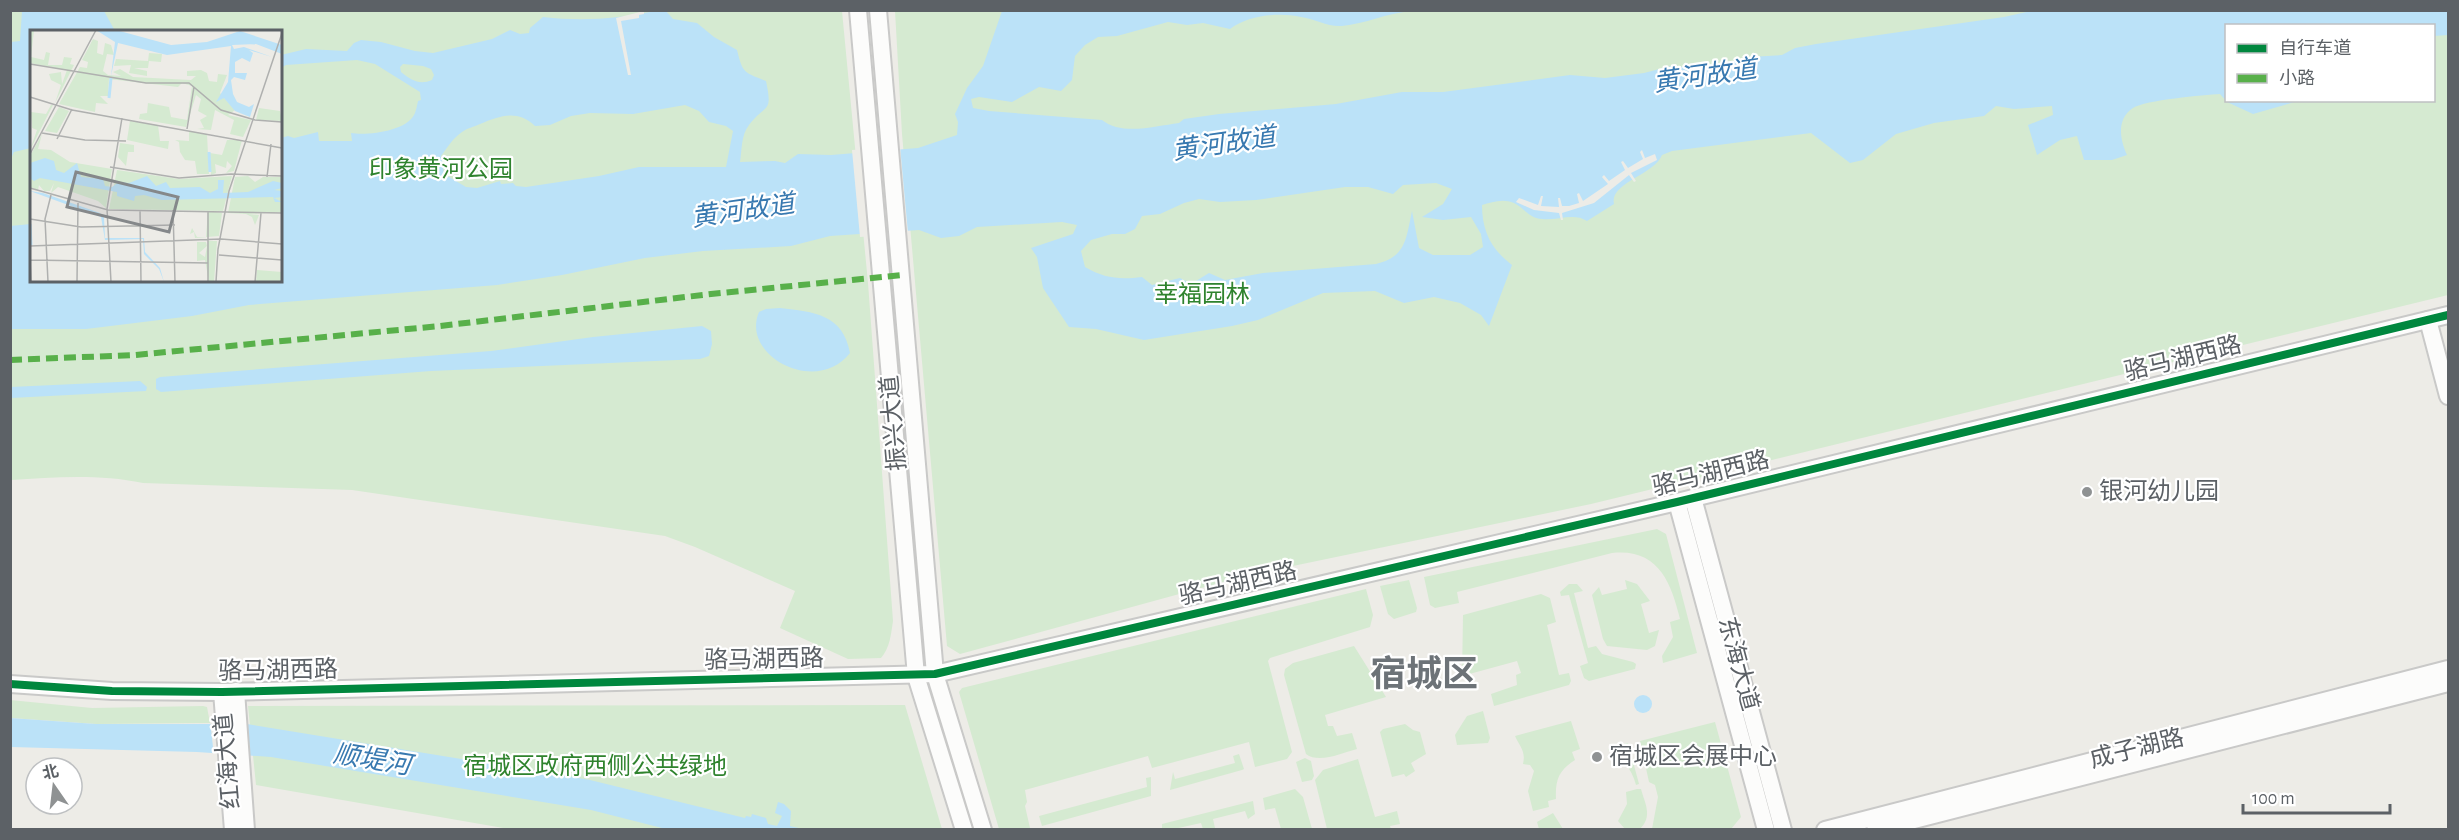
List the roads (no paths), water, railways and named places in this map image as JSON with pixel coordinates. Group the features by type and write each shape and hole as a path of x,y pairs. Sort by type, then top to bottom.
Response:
{"street":[{"name":"振兴大道","path":"858,10 916,676 964,830"},
{"name":"振兴大道","path":"878,10 889,116 935,674 983,830"},
{"name":"骆马湖西路","path":"10,684 112,691 229,692 935,674 1685,500 2448,315"},
{"path":"2428,320 2448,396"},
{"name":"东海大道","path":"1685,500 1766,830"},
{"name":"东海大道","path":"1685,500 1783,830"},
{"name":"成子湖路","path":"1826,830 2448,669"},
{"name":"成子湖路","path":"1875,830 2448,683"},
{"path":"229,692 236,784"},
{"name":"红海大道","path":"234,830 236,784"},
{"name":"红海大道","path":"236,784 246,830"}],"water":[{"name":"黄河故道","path":"665,10 673,19 697,23 714,37 737,50 745,71 766,81 769,99 766,107 746,129 740,162 785,163 798,154 831,155 918,148 957,135 958,122 955,114 967,88 983,66 1002,11 1411,11 1342,26 1283,15 1255,18 1230,29 1203,23 1187,25 1168,22 1117,36 1098,37 1085,45 1075,56 1072,80 1061,91 1039,87 1012,102 979,97 971,99 973,108 1102,120 1119,128 1129,129 1179,123 1184,119 1219,114 1336,104 1402,92 1443,92 1570,75 1605,78 1644,73 1671,66 1708,69 1750,57 1782,55 1795,48 1816,44 2004,17 2031,11 2448,11 2448,35 2435,36 2435,24 2225,24 2225,100 2220,94 2175,98 2133,108 2124,118 2121,130 2127,155 2112,160 2084,160 2077,136 2060,140 2037,155 2028,125 2053,115 2052,106 2014,109 1996,106 1984,116 1934,123 1896,134 1863,160 1850,163 1811,133 1672,151 1662,155 1650,168 1618,190 1614,197 1614,204 1587,221 1577,217 1537,218 1514,203 1506,201 1482,205 1482,214 1489,239 1498,253 1512,265 1489,326 1481,315 1460,303 1434,297 1404,303 1375,291 1323,293 1258,320 1144,340 1096,329 1069,327 1043,288 1037,257 1031,248 1073,234 1077,225 1062,222 977,227 959,236 941,238 919,230 830,236 791,246 703,251 645,258 562,275 497,285 249,305 192,316 86,329 11,329 10,226 30,224 30,282 282,282 282,138 288,136 294,138 318,132 319,141 352,141 351,133 376,133 403,125 414,115 418,101 421,100 420,92 375,64 357,60 286,65 282,67 282,55 306,49 347,51 354,43 361,40 433,53 492,39 510,30 520,34 529,33 530,28 543,17 599,19","holes":["403,64 431,69 434,75 432,80 424,82 412,80 401,72 400,67","685,105 699,111 709,122 726,126 733,131 726,167 639,167 599,176 526,187 516,186 513,183 501,184 500,181 477,188 466,187 444,174 441,156 453,140 466,129 494,119 515,116 522,117 535,126 550,125 571,116 590,113 633,114","1436,183 1452,189 1443,204 1422,217 1443,220 1471,217 1481,234 1483,247 1470,255 1433,255 1419,248 1412,211 1406,238 1399,252 1386,261 1376,264 1263,273 1225,280 1209,273 1191,284 1180,278 1152,285 1142,277 1112,277 1092,271 1085,267 1081,251 1091,240 1112,234 1125,234 1135,229 1142,216 1160,214 1199,199 1220,202 1256,200 1345,187 1368,187 1393,194 1403,185"]},
{"path":"22,11 104,11 114,30 30,30 30,148 14,152 11,159 11,42 20,41"},
{"path":"2227,102 2295,102 2253,114"},
{"path":"780,308 825,317 841,330 850,353 836,365 819,371 802,371 785,365 771,356 761,343 756,328 759,312"},
{"path":"702,326 711,331 712,344 709,356 700,359 431,371 161,392 156,389 156,379 160,377 491,351 593,337"},
{"path":"140,381 147,387 146,391 11,398 11,387"},
{"path":"1643,695 1649,698 1652,704 1649,710 1643,713 1637,710 1634,704 1637,698"},
{"name":"顺堤河","path":"10,718 96,724 247,724 590,780 745,818 746,816 751,817 752,814 766,818 768,824 777,826 782,816 775,813 778,802 791,811 790,826 803,829 666,829 591,810 271,757 197,752 11,747"}],"place":[{"name":"银河幼儿园","path":"2087,492"},
{"name":"宿城区会展中心","path":"1597,757"}],"district":[{"name":"宿城区","path":"1424,675"}],"park label":[{"name":"印象黄河公园","path":"441,170"},
{"name":"幸福园林","path":"1202,295"},
{"name":"宿城区政府西侧公共绿地","path":"595,767"}]}
